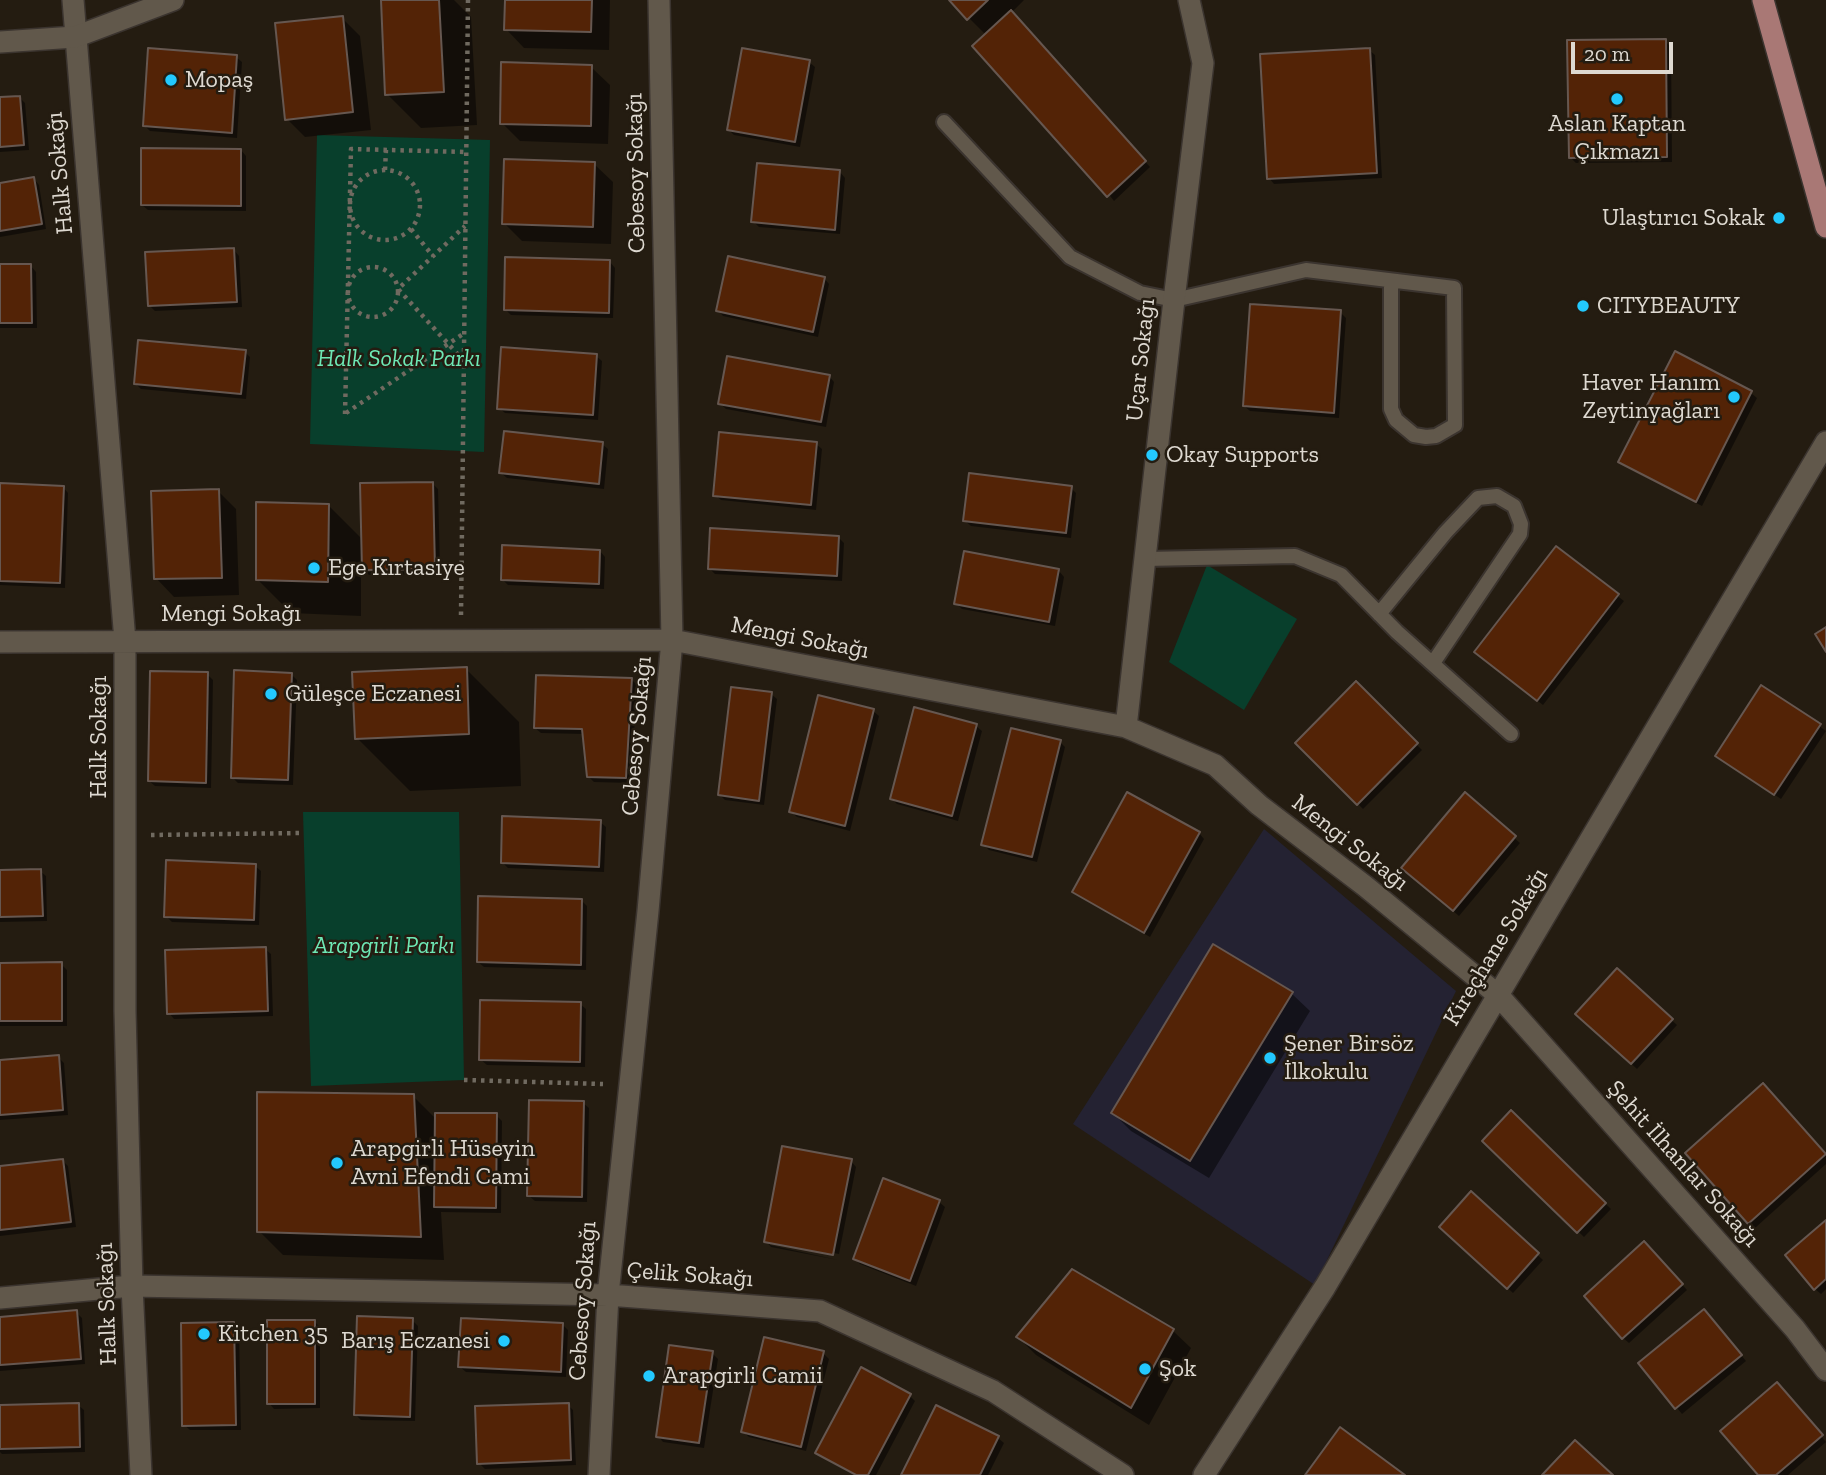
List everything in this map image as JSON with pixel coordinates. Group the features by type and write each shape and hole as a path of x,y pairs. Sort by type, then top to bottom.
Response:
{"main road":[{"path":"1763,0 1826,227"}],"street":[{"name":"Halk Sokağı","path":"73,0 125,641 125,1011 132,1286 141,1475"},
{"path":"0,42 75,37 173,0"},
{"name":"Cebesoy Sokağı","path":"599,1475 607,1295 648,911 672,640 659,0"},
{"name":"Uçar Sokağı","path":"1126,727 1203,63 1189,0"},
{"name":"Kireçhane Sokağı","path":"1204,1475 1325,1287 1826,442"},
{"name":"Mengi Sokağı","path":"0,642 672,640 1126,727 1215,765 1259,805 1365,886 1498,995"},
{"name":"Şehit İlhanlar Sokağı","path":"1498,995 1795,1329 1826,1370"},
{"name":"Çelik Sokağı","path":"0,1298 132,1286 607,1295 820,1311 993,1391 1124,1475"}],"lane":[{"path":"944,121 1070,257 1140,293 1174,300 1306,271 1454,288 1455,425 1436,436 1414,435 1396,420 1391,409 1391,281"},
{"path":"1379,614 1445,533 1478,498 1497,496 1514,506 1521,524 1520,534 1433,663"},
{"path":"1145,559 1295,556 1341,575 1379,614 1511,734"}],"path":[{"path":"461,640 468,0"},
{"path":"464,334 345,414 351,149 466,152"},
{"path":"385,170 386,150"},
{"path":"385,170 394,171 413,183 420,204 419,216 411,229 396,239 385,241 363,234 350,213 350,201 353,189 360,179 370,173 385,170"},
{"path":"464,361 398,289 390,274 375,267 358,271 352,277 348,291 349,299 358,313 381,316 394,306 398,289 465,225"},
{"path":"411,229 433,256"},
{"path":"125,836 302,833"},
{"path":"464,1080 628,1085"}],"shaded area":[{"name":"Şener Birsöz İlkokulu","path":"1264,829 1456,991 1315,1285 1073,1124"}],"green space":[{"name":"Halk Sokak Parkı","path":"317,135 490,140 484,452 310,444"},
{"path":"1207,565 1297,619 1244,710 1169,662"},
{"name":"Arapgirli Parkı","path":"303,812 459,812 464,1080 311,1086"}],"building":[{"path":"381,0 439,0 444,92 385,95"},
{"path":"505,0 592,0 591,32 504,30"},
{"path":"949,0 988,0 967,20"},
{"path":"1011,10 1146,161 1107,197 972,46"},
{"path":"343,16 353,112 285,120 275,23"},
{"name":"Aslan Kaptan Çıkmazı","path":"1666,39 1667,157 1569,158 1567,40"},
{"path":"148,48 237,55 232,133 143,126"},
{"path":"742,48 810,60 795,142 727,130"},
{"path":"1370,48 1377,173 1267,179 1260,54"},
{"path":"501,62 592,65 591,126 500,124"},
{"path":"20,96 24,145 0,147 0,97"},
{"path":"141,148 241,149 241,206 141,205"},
{"path":"504,159 595,162 593,227 502,224"},
{"path":"757,163 840,170 835,230 751,222"},
{"path":"34,177 42,224 0,231 0,183"},
{"path":"234,248 237,302 148,306 145,252"},
{"path":"728,256 825,277 813,332 716,311"},
{"path":"505,257 610,260 609,313 504,310"},
{"path":"0,264 31,264 32,323 0,323"},
{"path":"1250,304 1341,310 1334,413 1243,406"},
{"path":"138,340 246,350 241,394 134,384"},
{"path":"501,347 597,354 593,415 497,409"},
{"path":"1675,351 1752,391 1696,502 1618,462"},
{"path":"727,356 830,375 821,422 718,404"},
{"path":"504,431 603,442 599,484 499,473"},
{"path":"719,432 817,442 811,505 713,496"},
{"path":"969,473 1072,486 1066,533 963,521"},
{"path":"433,482 435,569 362,570 360,483"},
{"path":"0,483 64,486 60,583 0,581"},
{"path":"219,489 222,578 154,579 151,491"},
{"path":"256,502 329,504 328,582 256,580"},
{"path":"710,528 839,536 837,576 708,569"},
{"path":"502,545 600,550 599,584 501,580"},
{"path":"1556,546 1619,594 1537,701 1474,652"},
{"path":"964,551 1059,569 1049,622 954,604"},
{"path":"1826,627 1826,652 1815,634"},
{"path":"467,667 469,734 355,739 352,672"},
{"path":"234,670 292,673 288,780 231,778"},
{"path":"150,671 208,672 206,783 148,781"},
{"path":"536,675 632,678 626,778 587,777 582,729 534,728"},
{"path":"1356,681 1418,743 1357,805 1295,743"},
{"path":"1761,685 1821,724 1774,795 1715,756"},
{"path":"731,687 772,692 759,801 718,795"},
{"path":"818,695 874,709 845,826 789,812"},
{"path":"914,707 977,724 952,816 890,799"},
{"path":"1011,728 1061,740 1032,857 981,845"},
{"path":"1127,792 1200,832 1144,933 1072,892"},
{"path":"1465,792 1516,836 1453,911 1401,868"},
{"path":"502,816 601,820 599,867 501,863"},
{"path":"166,860 256,864 254,920 164,917"},
{"path":"41,869 43,916 0,917 0,870"},
{"path":"478,896 582,899 581,965 477,962"},
{"path":"1213,944 1293,992 1190,1161 1111,1113"},
{"path":"266,947 268,1011 167,1014 165,950"},
{"path":"62,962 62,1021 0,1021 0,963"},
{"path":"1617,968 1673,1019 1631,1064 1575,1014"},
{"path":"480,1000 581,1002 580,1062 479,1060"},
{"path":"59,1055 63,1110 0,1115 0,1060"},
{"path":"1763,1083 1826,1154 1748,1224 1685,1153"},
{"name":"Arapgirli Hüseyin Avni Efendi Cami","path":"257,1092 414,1094 421,1237 257,1232"},
{"path":"529,1100 584,1101 582,1197 527,1196"},
{"path":"1511,1110 1606,1203 1577,1233 1482,1141"},
{"path":"435,1113 497,1113 496,1208 434,1207"},
{"path":"782,1146 852,1159 833,1255 764,1242"},
{"path":"63,1159 71,1222 0,1230 0,1166"},
{"path":"883,1178 940,1200 910,1281 853,1259"},
{"path":"1471,1191 1539,1253 1507,1289 1439,1227"},
{"path":"1826,1220 1826,1279 1814,1290 1785,1255"},
{"path":"1644,1241 1683,1284 1622,1339 1584,1296"},
{"path":"1072,1269 1174,1329 1131,1408 1016,1337"},
{"path":"1704,1309 1742,1355 1675,1409 1638,1363"},
{"path":"77,1310 81,1359 0,1365 0,1317"},
{"path":"357,1316 413,1318 410,1417 354,1415"},
{"path":"461,1318 563,1323 561,1372 458,1367"},
{"path":"267,1320 315,1320 315,1404 267,1404"},
{"path":"234,1322 236,1425 182,1426 181,1323"},
{"path":"764,1337 824,1351 801,1447 741,1432"},
{"path":"669,1345 713,1351 699,1443 656,1437"},
{"path":"861,1367 911,1394 868,1475 856,1475 815,1453"},
{"path":"1777,1382 1823,1435 1776,1475 1758,1475 1720,1431"},
{"path":"79,1403 80,1447 0,1449 0,1405"},
{"path":"569,1403 571,1460 477,1464 475,1406"},
{"path":"936,1405 999,1436 980,1475 901,1475"},
{"path":"1340,1427 1405,1475 1305,1475"},
{"path":"1575,1440 1613,1475 1542,1475"}],"place":[{"name":"Mopaş","path":"171,80"},
{"name":"Aslan Kaptan Çıkmazı","path":"1617,99"},
{"name":"Ulaştırıcı Sokak","path":"1779,218"},
{"name":"CITYBEAUTY","path":"1583,306"},
{"name":"Haver Hanım Zeytinyağları","path":"1734,397"},
{"name":"Okay Supports","path":"1152,455"},
{"name":"Ege Kırtasiye","path":"314,568"},
{"name":"Güleşce Eczanesi","path":"271,694"},
{"name":"Şener Birsöz İlkokulu","path":"1270,1058"},
{"name":"Arapgirli Hüseyin Avni Efendi Cami","path":"337,1163"},
{"name":"Kitchen 35","path":"204,1334"},
{"name":"Barış Eczanesi","path":"504,1341"},
{"name":"Şok","path":"1145,1369"},
{"name":"Arapgirli Camii","path":"649,1376"}]}
